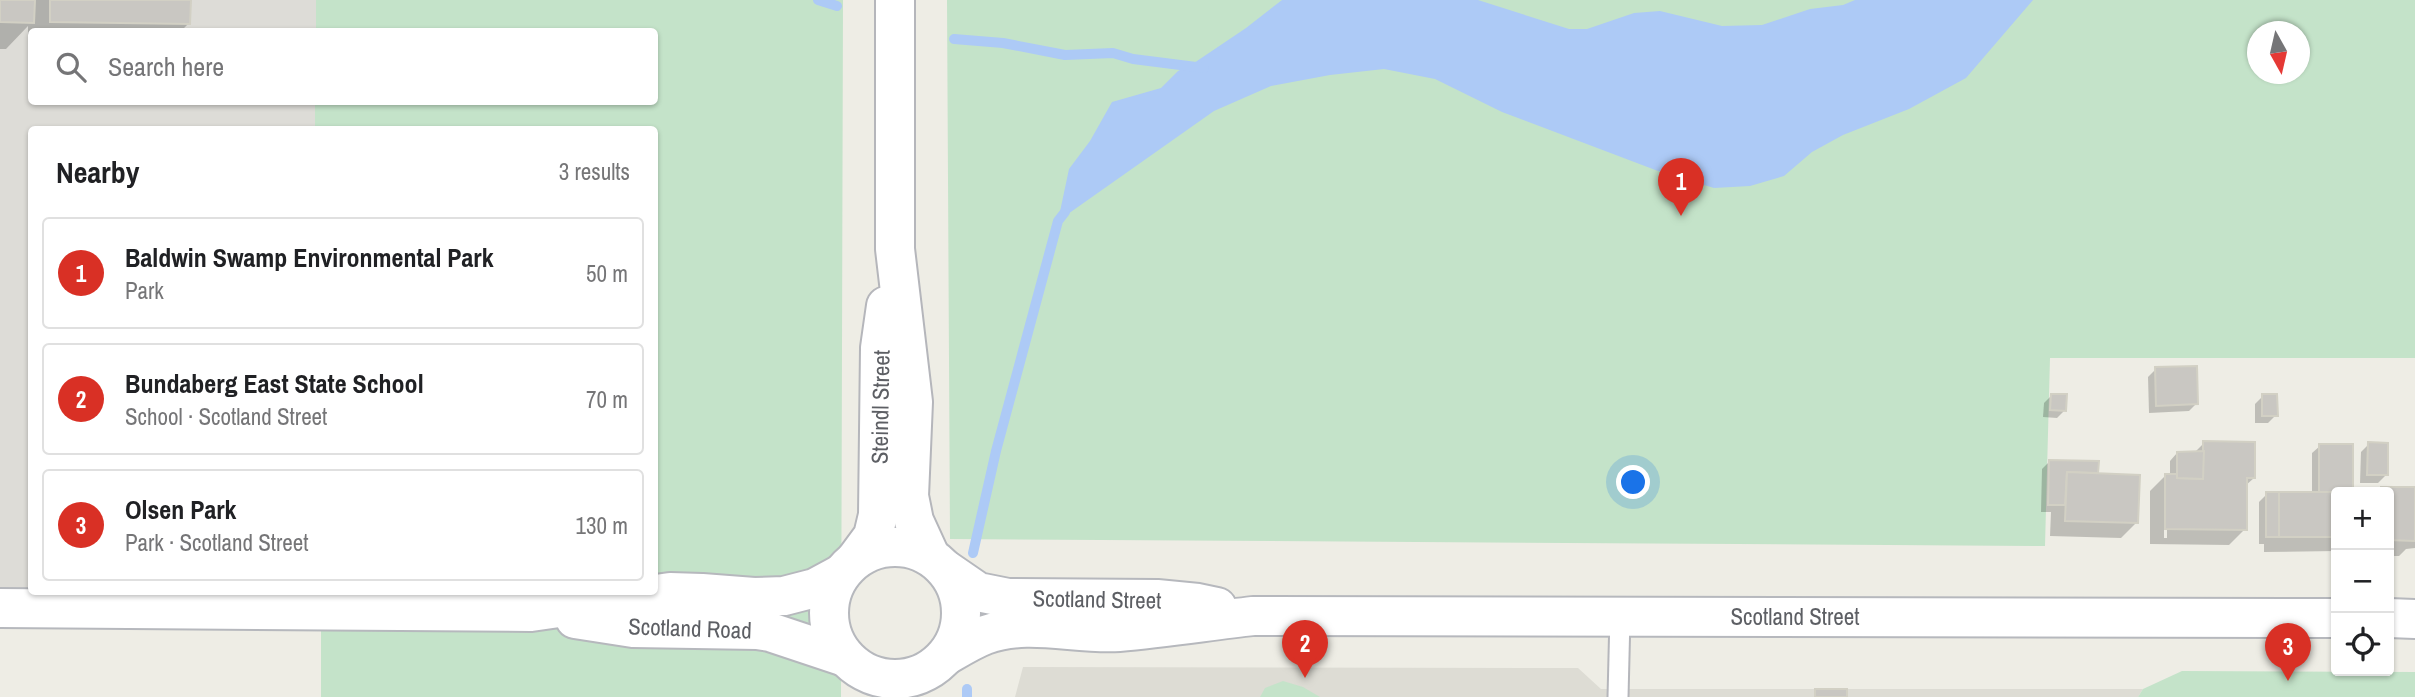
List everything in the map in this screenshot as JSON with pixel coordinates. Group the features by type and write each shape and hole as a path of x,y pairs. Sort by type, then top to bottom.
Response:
{"street":[{"name":"Steindl Street","path":"895,0 895,248 913,402 909,496 914,522 938,564"},
{"name":"Steindl Street","path":"849,566 873,536 878,515 880,348 895,248"},
{"path":"893,547 912,549 938,564 958,590 962,612 958,635 932,674 897,679 860,675 833,638 828,616 831,594 849,566 874,550 893,547"},
{"name":"Scotland Street","path":"938,564 978,592 1008,598 1157,599 1198,603 1253,616"},
{"name":"Scotland Road","path":"658,594 670,592 785,596 815,588 849,566"},
{"name":"Scotland Road","path":"0,608 531,612 654,595"},
{"name":"Scotland Road","path":"531,612 633,628 770,632 860,675"},
{"name":"Scotland Street","path":"932,674 985,635 1013,629 1119,632 1253,616 2331,618"},
{"path":"2394,618 2415,619"}],"lane":[{"path":"1618,697 1620,616"}],"shaded area":[{"path":"0,0 316,0 316,28 28,28 28,105 315,105 315,126 28,126 28,594 0,607"},
{"path":"1023,667 1578,668 1601,689 2143,689 2138,697 1015,697"}],"green space":[{"path":"316,0 843,0 841,697 321,697 321,610 318,595 658,595 658,126 315,126 315,105 658,105 658,28 316,28"},
{"path":"947,0 2415,0 2415,358 2050,358 2045,546 950,539"},
{"path":"2182,671 2331,672 2331,676 2394,676 2394,672 2415,672 2415,697 2138,697 2143,689"},
{"path":"1283,681 1303,687 1320,697 1260,697 1265,688"}],"water":[{"path":"1282,0 1478,0 1569,29 1587,29 1634,13 1660,11 1722,26 1762,25 1810,9 1843,5 1855,0 2033,0 1966,78 1909,109 1843,135 1812,152 1784,176 1750,186 1714,188 1658,171 1502,112 1435,79 1384,69 1330,75 1271,86 1214,111 1058,221 1069,169 1090,141 1112,102 1161,88 1178,71 1246,28"}],"building":[{"path":"0,0 35,0 34,23 0,22"},
{"path":"50,0 191,0 190,24 50,22"},
{"path":"2197,366 2198,404 2156,406 2155,367"},
{"path":"2051,394 2067,394 2066,411 2050,410"},
{"path":"2262,394 2277,394 2278,416 2262,416"},
{"path":"2203,441 2255,442 2255,478 2247,478 2247,530 2165,529 2165,474 2177,474 2177,478 2203,479"},
{"path":"2368,442 2388,443 2388,475 2367,475"},
{"path":"2319,444 2353,444 2353,487 2331,487 2331,492 2319,492"},
{"path":"2204,451 2203,479 2177,478 2177,452"},
{"path":"2049,460 2099,461 2098,473 2067,472 2065,505 2048,505"},
{"path":"2067,472 2140,475 2138,523 2065,521"},
{"path":"2394,487 2415,487 2415,541 2394,540"},
{"path":"2266,492 2279,492 2279,537 2266,537"},
{"path":"2279,492 2331,492 2331,537 2279,537"},
{"path":"1815,689 1847,689 1847,697 1815,697"}],"waterway":[{"path":"818,0 837,6"},
{"path":"954,39 1003,43 1065,55 1113,53 1133,59 1204,68"},
{"path":"973,553 996,451 1058,221 1065,212"},
{"path":"967,689 967,697"}],"place":[{"name":"Baldwin Swamp Environmental Park","path":"1681,216"},
{"name":"Bundaberg East State School","path":"1305,678"},
{"name":"Olsen Park","path":"2288,681"}]}
